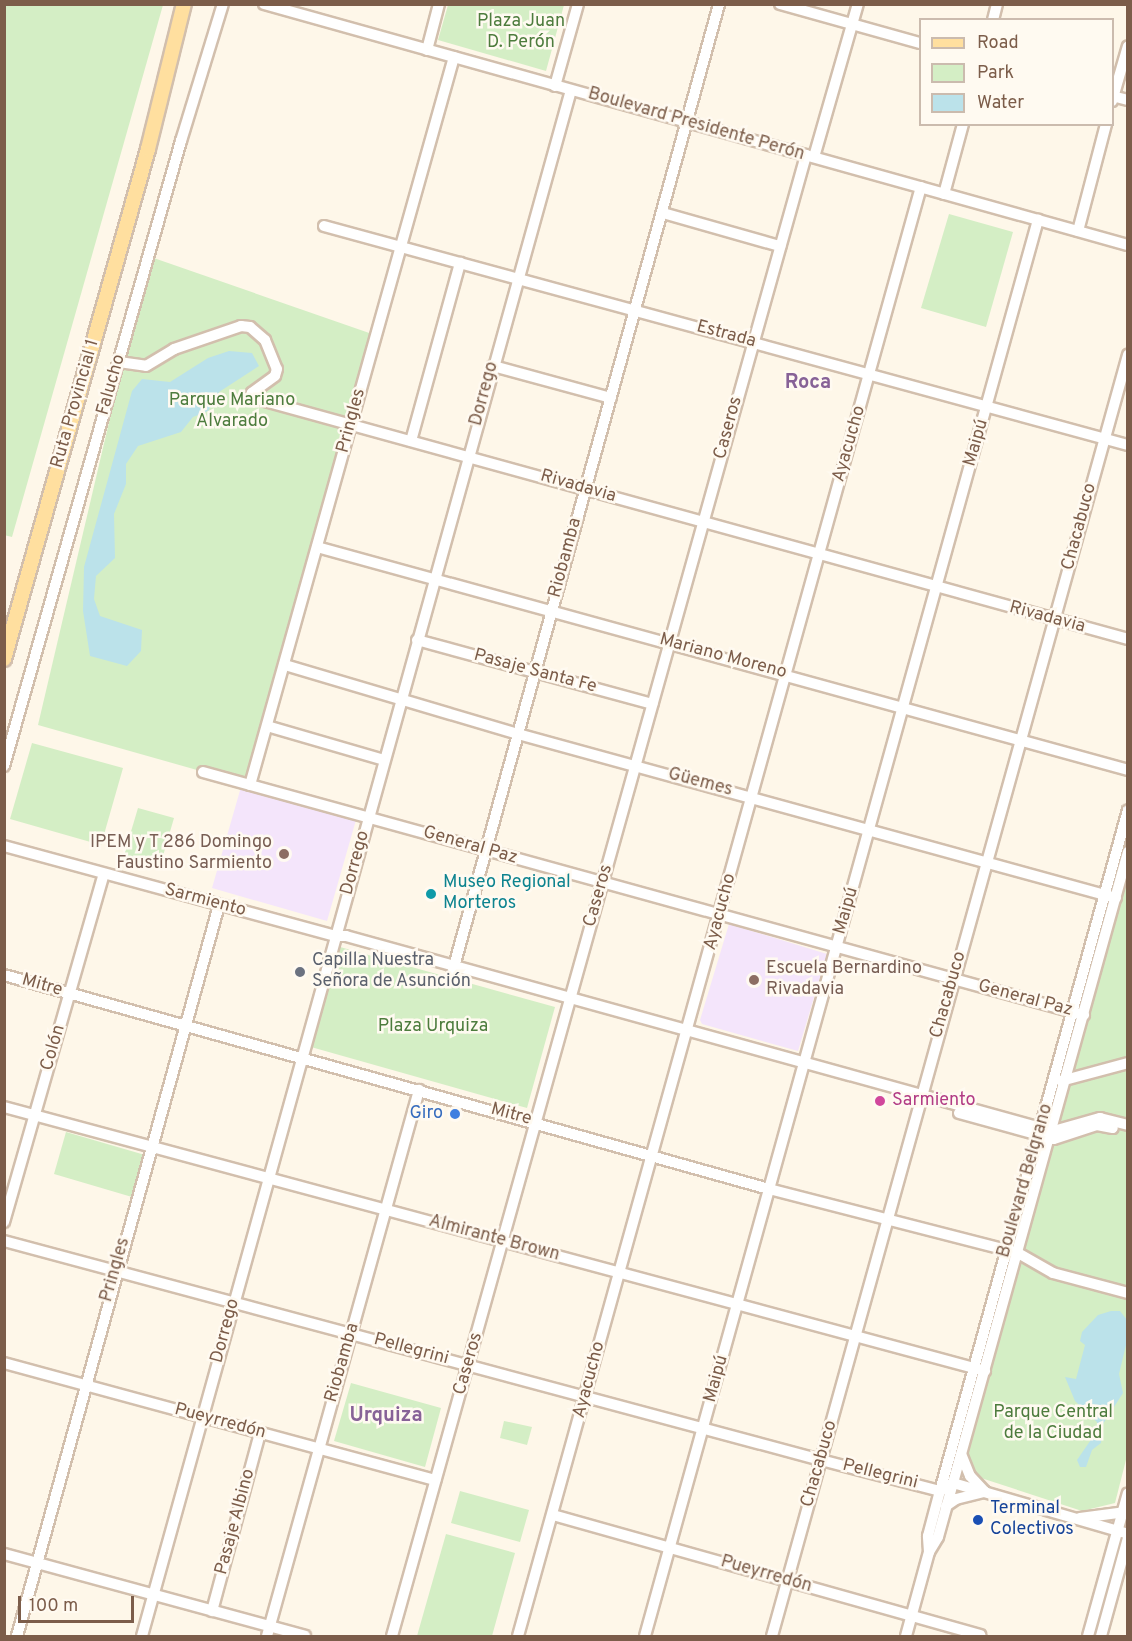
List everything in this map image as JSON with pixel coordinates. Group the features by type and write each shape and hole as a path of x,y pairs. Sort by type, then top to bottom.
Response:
{"main road":[{"name":"Ruta Provincial 1","path":"148,149 184,4"},
{"name":"Ruta Provincial 1","path":"4,659 148,149 193,4"}],"street":[{"name":"Falucho","path":"4,766 224,4"},
{"name":"Boulevard Presidente Perón","path":"264,4 298,9 427,50 1128,245"},
{"path":"427,50 440,4"},
{"path":"555,86 578,4"},
{"name":"Riobamba","path":"453,969 719,4"},
{"path":"780,4 919,42"},
{"name":"Caseros","path":"392,1636 504,1241 752,342 780,246 858,4"},
{"path":"1114,95 1128,46"},
{"name":"Pringles","path":"250,785 454,57"},
{"name":"Dorrego","path":"142,1636 571,90"},
{"path":"944,194 962,126"},
{"path":"1078,231 1105,126"},
{"name":"Ayacucho","path":"518,1636 921,187"},
{"path":"663,213 780,246"},
{"name":"Maipú","path":"645,1636 1038,220"},
{"name":"Estrada","path":"324,226 1128,445"},
{"path":"411,441 460,263"},
{"name":"Rivadavia","path":"119,362 146,366 174,349 241,326 250,327 265,340 277,369 271,379 256,388 253,396 937,588 1128,639"},
{"name":"Chacabuco","path":"772,1636 1128,355"},
{"path":"493,366 610,398"},
{"name":"Mariano Moreno","path":"317,547 434,577 1128,770"},
{"name":"Pasaje Santa Fe","path":"417,640 652,704"},
{"name":"Güemes","path":"285,665 518,734 1111,897"},
{"path":"267,726 384,760"},
{"name":"General Paz","path":"203,772 1079,1013"},
{"name":"Boulevard Belgrano","path":"906,1636 929,1552 938,1537 953,1483 980,1369 1045,1133 1054,1084 1079,1013 1111,897 1128,810"},
{"name":"Sarmiento","path":"4,846 336,936 346,936 453,969 1045,1133"},
{"name":"Boulevard Belgrano","path":"1111,897 1128,852"},
{"name":"Colón","path":"4,1222 104,874"},
{"name":"Pringles","path":"17,1636 115,1270 219,905"},
{"name":"Mitre","path":"4,975 537,1122 769,1189 1012,1251 1053,1274 1128,1293"},
{"name":"Boulevard Belgrano","path":"1045,1133 1066,1079 1079,1013"},
{"path":"1054,1084 1128,1063"},
{"name":"Riobamba","path":"268,1631 419,1090"},
{"name":"Almirante Brown","path":"4,1107 980,1369"},
{"path":"1045,1133 1062,1139 1097,1125 1126,1128"},
{"name":"Pellegrini","path":"4,1240 940,1491 953,1483"},
{"name":"Pueyrredón","path":"4,1363 435,1480"},
{"name":"Boulevard Belgrano","path":"929,1552 928,1536 940,1491 980,1369"},
{"name":"Pasaje Albino","path":"213,1611 260,1433"},
{"path":"961,1453 964,1467 985,1492"},
{"path":"953,1483 1124,1534"},
{"path":"946,1506 956,1499 985,1492"},
{"path":"1101,1636 1122,1582 1128,1493"},
{"path":"1076,1519 1125,1512"},
{"name":"Pueyrredón","path":"553,1515 912,1614 980,1635"},
{"path":"1088,1636 1104,1578 1124,1534"},
{"path":"4,1554 213,1611 268,1631 305,1636"},
{"path":"1104,1578 1122,1582"}],"shaded area":[{"name":"IPEM y T 286 Domingo Faustino Sarmiento","path":"241,787 356,820 327,921 212,888"},
{"name":"Escuela Bernardino Rivadavia","path":"729,924 827,954 798,1051 702,1024 700,1020"}],"green space":[{"path":"4,5 163,5 12,537 4,535"},
{"name":"Plaza Juan D. Perón","path":"448,5 564,5 546,71 438,40"},
{"path":"949,214 1013,232 986,327 921,308"},
{"name":"Parque Mariano Alvarado","path":"148,256 375,335 250,785 38,725"},
{"path":"32,743 123,768 101,845 10,819"},
{"path":"138,808 174,818 160,866 124,855"},
{"name":"Parque Central de la Ciudad","path":"1127,881 1128,1452 1115,1503 1082,1511 978,1477 968,1455"},
{"name":"Plaza Urquiza","path":"340,947 555,1007 527,1108 311,1047"},
{"path":"66,1132 145,1155 132,1197 54,1174"},
{"path":"351,1383 441,1408 425,1467 334,1441"},
{"path":"504,1421 532,1427 527,1445 500,1438"},
{"path":"460,1491 529,1510 520,1542 451,1523"},
{"path":"446,1534 515,1553 492,1636 417,1636"}],"water":[{"path":"229,351 252,353 259,366 219,392 208,411 193,417 181,432 138,446 126,464 126,484 114,514 115,558 96,576 94,599 100,616 142,630 141,651 127,666 90,656 83,611 84,567 132,391 142,379 170,382 208,358"},
{"path":"1120,1311 1127,1320 1127,1341 1119,1374 1123,1393 1103,1424 1101,1443 1092,1450 1086,1467 1080,1467 1077,1460 1097,1431 1097,1422 1075,1401 1065,1377 1076,1379 1085,1345 1080,1341 1082,1332 1098,1315"}],"place":[{"name":"IPEM y T 286 Domingo Faustino Sarmiento","path":"284,854"},
{"name":"Museo Regional Morteros","path":"431,894"},
{"name":"Capilla Nuestra Señora de Asunción","path":"300,972"},
{"name":"Escuela Bernardino Rivadavia","path":"754,980"},
{"name":"Sarmiento","path":"880,1101"},
{"name":"Giro","path":"455,1114"},
{"name":"Terminal Colectivos","path":"978,1520"}],"district":[{"name":"Roca","path":"808,383"},
{"name":"Urquiza","path":"386,1416"}]}
